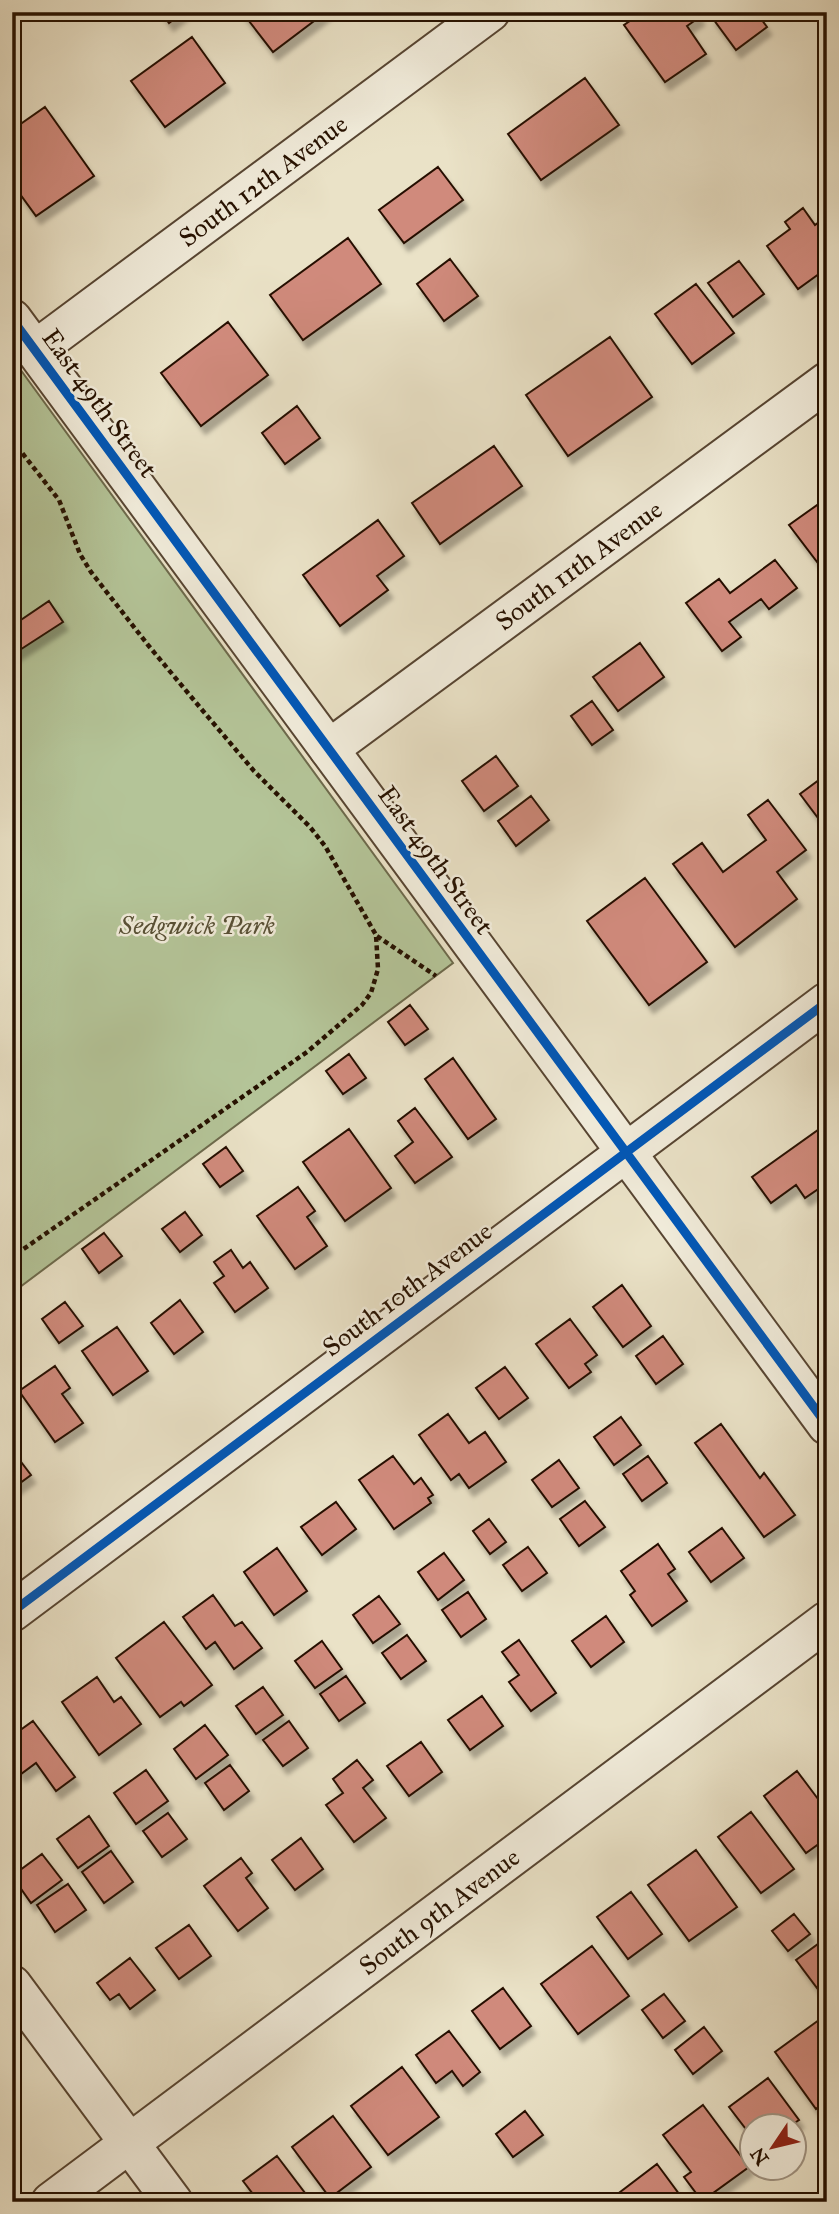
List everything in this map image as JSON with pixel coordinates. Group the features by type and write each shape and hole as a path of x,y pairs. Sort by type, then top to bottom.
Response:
{"street":[{"name":"South 12th Avenue","path":"35,350 490,12"},
{"name":"East 49th Street","path":"12,319 827,1425"},
{"name":"South 11th Avenue","path":"329,749 827,382"},
{"name":"South 10th Avenue","path":"12,1612 827,1002"},
{"name":"South 9th Avenue","path":"51,2202 827,1621"},
{"path":"12,1984 173,2202"}],"path":[{"path":"12,440 59,500 80,554 91,572 228,741 325,846 376,935 436,976"},
{"path":"12,1257 307,1052 362,1004 372,993 375,984 378,969 376,935"}],"green space":[{"name":"Sedgwick Park","path":"12,358 453,963 12,1293"}],"building":[{"path":"161,12 183,12 169,23"},
{"path":"242,12 326,12 273,52"},
{"path":"643,12 697,12 700,17 687,26 706,54 665,82 624,25"},
{"path":"717,12 756,12 767,27 736,50 711,16"},
{"path":"192,37 225,83 165,127 131,81"},
{"path":"585,78 619,125 541,180 508,134"},
{"path":"45,107 94,176 36,216 12,183 12,130"},
{"path":"438,167 463,200 404,243 379,210"},
{"path":"803,208 815,225 827,216 827,275 823,271 798,289 767,246 790,229 785,222"},
{"path":"348,238 381,284 303,340 270,295"},
{"path":"450,259 478,296 444,321 417,284"},
{"path":"739,261 764,294 733,317 708,283"},
{"path":"696,284 734,333 692,364 655,314"},
{"path":"228,322 268,375 201,426 161,373"},
{"path":"610,337 652,397 568,456 526,395"},
{"path":"297,406 320,438 285,464 262,433"},
{"path":"494,446 522,486 440,544 412,503"},
{"path":"827,498 827,575 789,525"},
{"path":"378,520 404,556 377,576 388,590 340,626 303,575"},
{"path":"775,560 797,588 769,609 761,599 729,622 741,637 722,651 686,603 719,579 730,593"},
{"path":"49,601 63,622 12,655 12,626"},
{"path":"640,643 664,677 618,711 593,677"},
{"path":"592,701 613,730 592,745 571,716"},
{"path":"496,756 518,786 484,811 462,781"},
{"path":"827,774 827,830 800,794"},
{"path":"531,796 549,820 516,846 498,821"},
{"path":"768,800 806,850 777,872 797,899 735,947 673,864 702,843 723,872 766,840 748,815"},
{"path":"645,878 707,962 649,1005 587,921"},
{"path":"410,1005 428,1029 405,1045 388,1022"},
{"path":"349,1054 366,1078 343,1094 326,1071"},
{"path":"453,1058 496,1119 468,1139 425,1079"},
{"path":"415,1108 452,1157 415,1183 395,1156 413,1142 398,1121"},
{"path":"825,1125 827,1183 805,1198 796,1185 771,1203 752,1177"},
{"path":"349,1129 391,1188 345,1221 303,1162"},
{"path":"226,1147 243,1171 220,1187 203,1164"},
{"path":"298,1187 315,1211 307,1217 327,1246 295,1269 257,1216"},
{"path":"185,1212 202,1235 180,1252 162,1229"},
{"path":"104,1233 122,1256 99,1273 82,1249"},
{"path":"231,1250 243,1268 250,1262 268,1288 235,1312 214,1283 224,1276 214,1262"},
{"path":"622,1285 651,1326 623,1347 593,1307"},
{"path":"180,1300 203,1332 174,1354 151,1323"},
{"path":"65,1302 83,1326 59,1343 42,1319"},
{"path":"570,1319 597,1355 585,1364 591,1372 569,1388 536,1344"},
{"path":"117,1327 148,1371 113,1395 82,1351"},
{"path":"663,1336 683,1364 656,1384 636,1356"},
{"path":"55,1366 70,1388 62,1394 83,1423 55,1442 19,1391"},
{"path":"505,1367 528,1398 499,1419 476,1388"},
{"path":"448,1414 469,1443 485,1432 506,1462 469,1488 459,1474 451,1480 419,1435"},
{"path":"621,1417 641,1445 614,1465 594,1437"},
{"path":"721,1424 760,1478 764,1473 795,1515 764,1537 695,1443"},
{"path":"12,1450 31,1475 12,1489"},
{"path":"393,1456 414,1484 421,1478 433,1495 428,1498 431,1503 394,1529 359,1480"},
{"path":"648,1456 667,1483 642,1501 623,1474"},
{"path":"559,1460 579,1488 552,1507 532,1480"},
{"path":"585,1501 605,1527 579,1546 560,1519"},
{"path":"336,1502 356,1529 322,1555 301,1527"},
{"path":"489,1519 506,1542 490,1554 473,1531"},
{"path":"722,1528 744,1558 711,1582 689,1552"},
{"path":"658,1544 675,1569 668,1574 687,1601 652,1626 630,1595 635,1591 621,1571"},
{"path":"528,1547 547,1573 522,1591 503,1565"},
{"path":"277,1548 307,1591 274,1615 244,1572"},
{"path":"444,1553 464,1580 438,1600 418,1572"},
{"path":"468,1592 486,1619 461,1637 442,1610"},
{"path":"213,1595 235,1626 242,1622 262,1648 234,1669 215,1642 206,1649 183,1617"},
{"path":"379,1596 400,1624 373,1643 353,1615"},
{"path":"606,1616 624,1642 591,1667 572,1641"},
{"path":"164,1622 212,1685 184,1706 181,1702 160,1717 116,1658"},
{"path":"407,1635 426,1661 401,1679 382,1653"},
{"path":"519,1640 556,1693 531,1711 509,1682 519,1675 502,1652"},
{"path":"322,1641 342,1669 315,1688 295,1661"},
{"path":"346,1676 365,1703 339,1721 320,1694"},
{"path":"97,1677 114,1702 121,1697 141,1724 99,1755 62,1702"},
{"path":"263,1687 283,1715 256,1734 236,1706"},
{"path":"482,1696 503,1726 470,1750 448,1720"},
{"path":"33,1721 75,1777 56,1791 36,1763 21,1774 12,1762 12,1736"},
{"path":"289,1721 308,1748 283,1766 263,1740"},
{"path":"205,1725 228,1755 196,1779 174,1749"},
{"path":"421,1742 442,1772 409,1796 387,1766"},
{"path":"357,1760 373,1780 363,1788 386,1818 354,1842 326,1805 343,1793 333,1779"},
{"path":"230,1765 249,1791 224,1810 205,1783"},
{"path":"146,1770 168,1801 136,1824 114,1793"},
{"path":"797,1771 827,1811 827,1838 806,1853 764,1796"},
{"path":"751,1812 794,1869 761,1893 718,1837"},
{"path":"168,1813 187,1839 162,1857 143,1831"},
{"path":"89,1816 109,1846 78,1868 57,1839"},
{"path":"301,1838 323,1869 295,1890 272,1860"},
{"path":"696,1850 737,1907 689,1941 648,1885"},
{"path":"111,1851 133,1882 104,1903 82,1872"},
{"path":"42,1854 62,1880 31,1903 12,1876"},
{"path":"241,1858 252,1873 246,1878 268,1908 238,1931 204,1886"},
{"path":"68,1884 86,1910 55,1932 37,1905"},
{"path":"631,1892 662,1934 628,1959 597,1917"},
{"path":"794,1914 810,1934 788,1951 772,1931"},
{"path":"189,1925 211,1956 179,1979 156,1948"},
{"path":"818,1944 827,1956 827,1980 817,1988 796,1960"},
{"path":"592,1946 629,1996 578,2034 541,1984"},
{"path":"130,1958 155,1990 130,2009 119,1994 110,2000 97,1983"},
{"path":"503,1988 531,2026 500,2049 472,2011"},
{"path":"664,1994 685,2021 663,2038 642,2010"},
{"path":"823,2017 827,2022 827,2100 816,2109 775,2052"},
{"path":"704,2027 722,2051 693,2074 675,2050"},
{"path":"449,2031 480,2072 463,2086 452,2071 436,2083 416,2055"},
{"path":"402,2067 439,2117 388,2155 351,2106"},
{"path":"768,2078 793,2112 738,2112 738,2119 729,2107"},
{"path":"703,2105 738,2152 738,2175 702,2201 684,2177 691,2172 663,2135"},
{"path":"525,2111 543,2135 513,2157 496,2134"},
{"path":"333,2116 371,2167 330,2198 292,2147"},
{"path":"277,2156 308,2197 303,2202 259,2202 243,2181"},
{"path":"657,2164 685,2202 607,2202"}],"cycle path":[{"path":"12,319 827,1425"},
{"path":"12,1612 827,1002"}]}
